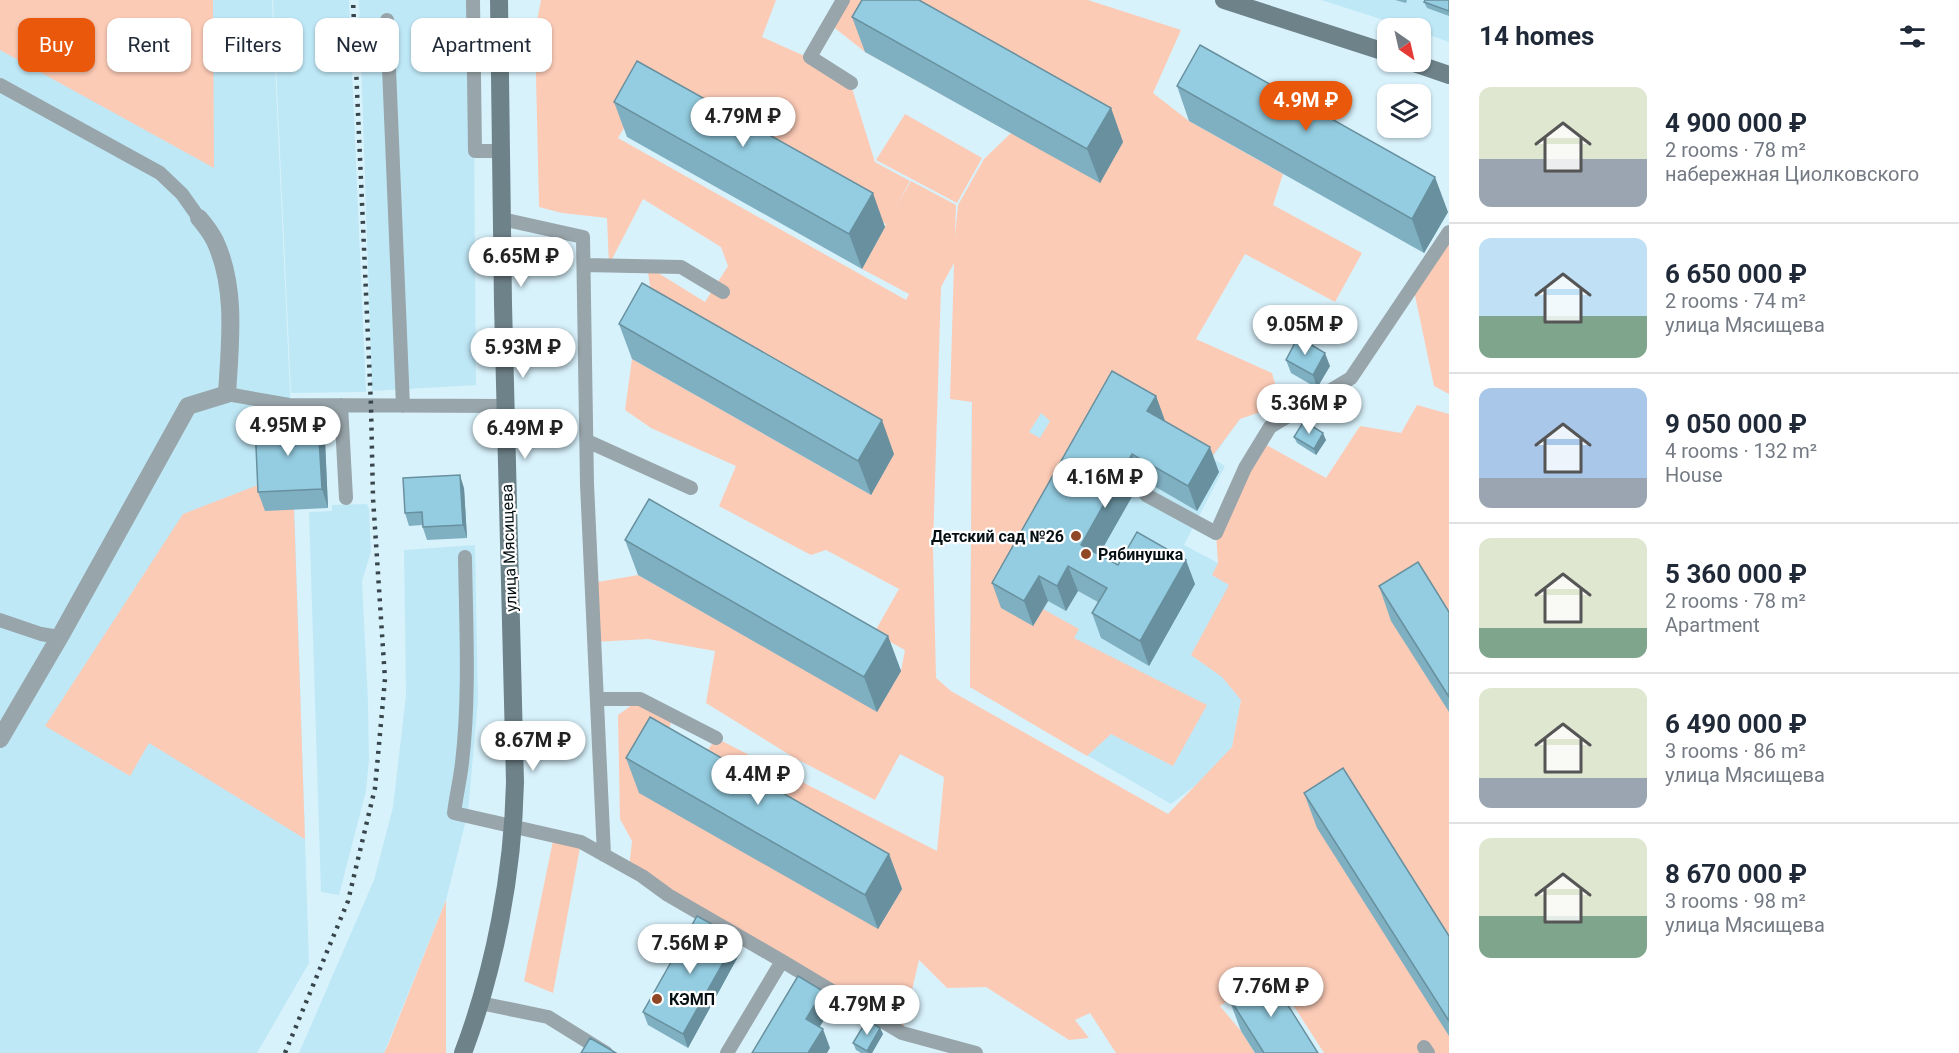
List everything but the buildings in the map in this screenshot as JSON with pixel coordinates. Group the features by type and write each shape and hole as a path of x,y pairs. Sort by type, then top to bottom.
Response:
{"main road":[{"name":"улица Мясищева","path":"463,1053 492,958 514,826 499,0"},
{"path":"1224,0 1377,49"},
{"path":"1431,69 1449,75"}],"street":[{"path":"0,739 62,633 188,406 227,394 230,300 224,267 215,240 200,218"}],"lane":[{"path":"473,0 475,152 500,151"},
{"path":"843,0 810,57 851,83"},
{"path":"389,72 403,406"},
{"path":"0,85 160,173 182,194 200,218"},
{"path":"502,219 583,237 587,441 604,855"},
{"path":"1146,495 1216,532 1245,468 1270,427 1351,378 1449,232"},
{"path":"584,265 681,267 723,292"},
{"path":"227,394 289,405 505,406"},
{"path":"341,405 346,498"},
{"path":"587,441 691,488"},
{"path":"465,557 465,711 462,763 454,813 581,842 642,876 668,895 902,1033 976,1053"},
{"path":"0,620 41,634 59,637 62,633"},
{"path":"597,699 640,699 716,738"},
{"path":"727,1053 782,962"},
{"path":"480,1003 548,1017 606,1053"}],"shaded area":[{"path":"0,0 272,0 273,18 203,18 203,72 275,72 292,436 309,963 257,1053 0,1053"},
{"path":"0,0 213,0 213,18 203,18 203,72 213,72 214,168 40,72 95,72 95,18 18,18 18,60 0,50"},
{"path":"273,0 349,0 350,18 315,18 315,72 352,72 366,392 291,393 276,72 303,72 303,18 274,18"},
{"path":"359,0 473,0 473,18 411,18 411,72 474,72 476,385 372,391 361,72 399,72 399,18 360,18"},
{"path":"541,0 776,0 762,37 809,58 851,85 875,162 910,181 896,207 911,181 956,205 955,237 958,205 984,159 1011,133 865,52 831,25 846,0 1088,0 1181,30 1153,93 1189,121 1283,174 1273,205 1362,253 1335,302 1245,254 1196,339 1272,373 1281,405 1240,419 1211,458 1121,396 1043,609 1079,629 1074,638 1207,705 1173,766 1111,734 1087,756 970,687 972,402 950,399 954,263 941,287 933,546 936,678 951,691 1168,814 1232,747 1241,700 1222,677 1191,655 1229,585 1212,575 1218,563 1216,533 1261,442 1326,478 1360,426 1401,433 1417,405 1449,414 1449,1053 1324,1053 1272,972 1220,1006 1241,1031 1255,1053 1116,1053 1090,1013 1075,1020 1089,1038 1069,1040 986,987 947,988 919,960 902,1033 629,868 632,841 620,819 618,715 640,699 673,716 662,752 694,770 716,738 937,851 944,777 900,754 875,800 793,757 706,703 715,651 648,639 594,642 592,583 638,575 877,711 901,671 905,650 874,633 899,589 826,550 811,555 719,506 736,466 651,428 625,410 632,359 871,495 655,318 647,266 705,302 728,266 721,247 643,199 609,265 607,218 562,213 539,207 536,72 552,72 552,18 538,18","holes":["648,87 886,224 862,269 909,294 906,300 618,138","1041,413 1050,421 1040,438 1029,432"]},
{"path":"1321,0 1449,0 1449,42 1431,36 1431,18 1378,18"},
{"path":"905,114 982,158 957,203 876,160"},
{"path":"1449,232 1449,394 1434,386 1413,286"},
{"name":"Рябинушка","path":"972,368 1240,419 1212,458 1225,466 1184,545 1298,605 1241,700 1232,747 1210,774 1171,804 970,687"},
{"path":"263,483 294,509 305,839 149,743 130,776 45,726 183,514"},
{"path":"367,504 371,552 362,581 369,760 366,791 339,895 321,892 309,512 332,511 332,505"},
{"path":"475,545 478,700 468,812 446,900 384,1053 299,1053 374,880 393,807 406,695 404,550"},
{"path":"554,836 581,842 553,993 524,981"},
{"path":"446,900 446,1053 384,1053 388,1045"}],"railway":[{"path":"285,1053 348,901 375,788 385,679 373,498 353,0"}],"place":[{"name":"Детский сад №26","path":"1076,536"},
{"name":"Рябинушка","path":"1086,554"},
{"name":"КЭМП","path":"657,999"}]}
